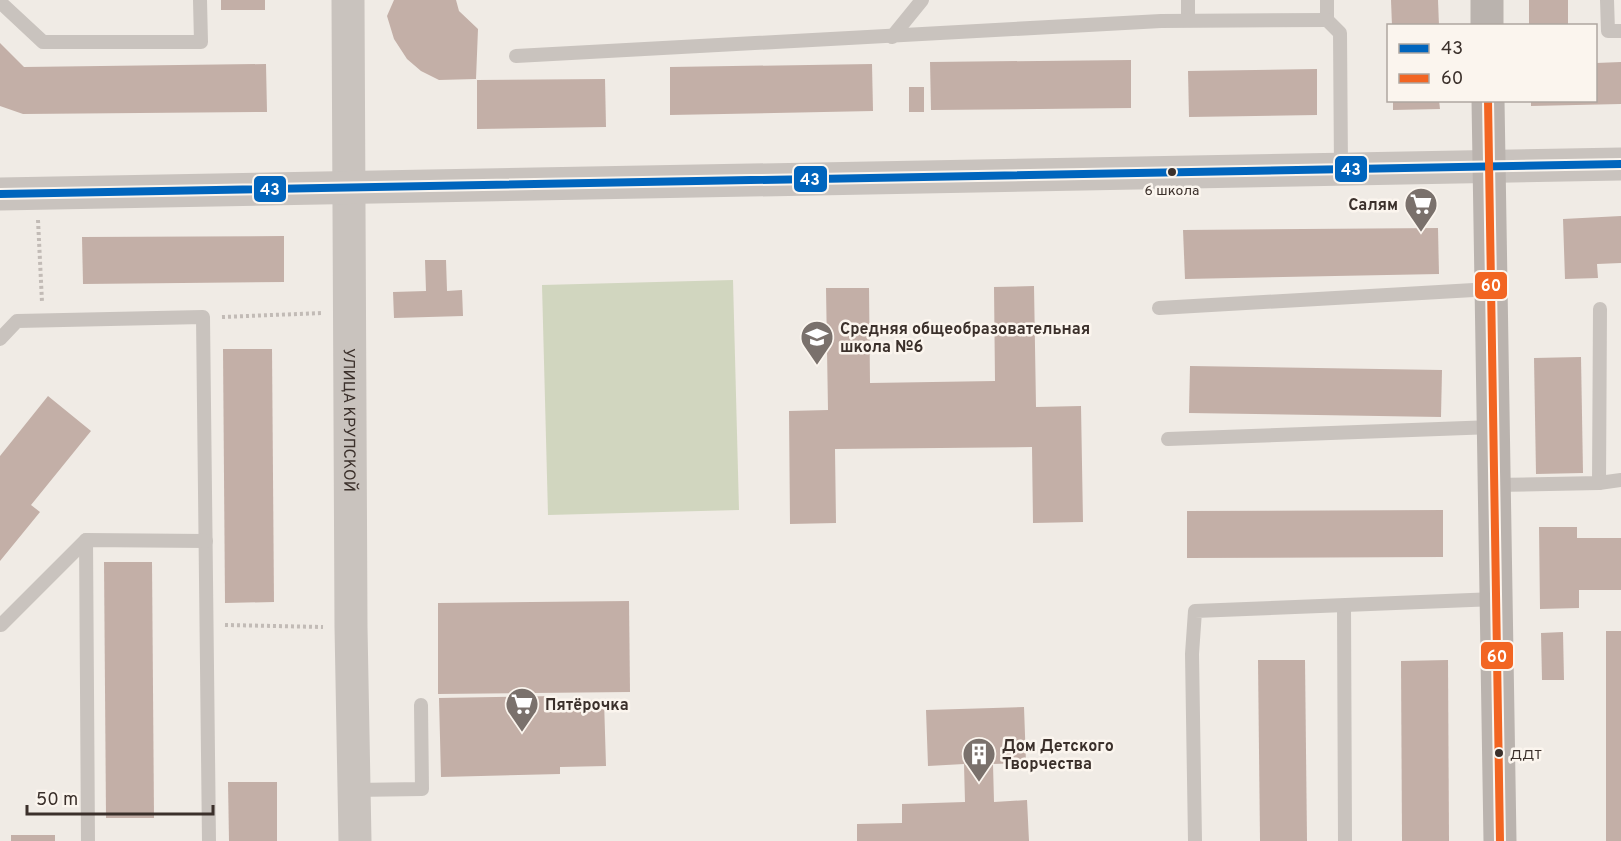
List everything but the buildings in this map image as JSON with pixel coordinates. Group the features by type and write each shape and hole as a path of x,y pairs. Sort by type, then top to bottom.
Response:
{"main road":[{"path":"1487,0 1487,24"},
{"path":"1488,102 1500,841"}],"street":[{"name":"УЛИЦА КРУПСКОЙ","path":"348,0 351,627 355,841"},
{"path":"0,194 1621,164"}],"lane":[{"path":"0,3 43,42 201,42 200,0"},
{"path":"892,37 922,0"},
{"path":"1188,0 1188,20"},
{"path":"1327,0 1327,20"},
{"path":"1608,0 1608,31 1621,31"},
{"path":"516,56 1188,20 1327,20 1340,33 1341,169"},
{"path":"1159,308 1491,289"},
{"path":"1599,483 1600,309"},
{"path":"0,339 17,321 203,317 209,841"},
{"path":"1168,440 1493,427"},
{"path":"1494,485 1599,483 1621,480"},
{"path":"0,624 86,540 206,541"},
{"path":"86,540 88,841"},
{"path":"1195,841 1192,654 1195,611 1496,599"},
{"path":"1344,606 1345,841"},
{"path":"354,790 422,789 421,705"}],"path":[{"path":"36,193 43,321"},
{"path":"203,317 349,313"},
{"path":"207,625 351,627"}],"green space":[{"path":"733,280 739,510 548,515 542,285"}],"transit line":[{"name":"60","path":"1488,102 1500,841"},
{"name":"43","path":"0,194 1621,164"}],"place":[{"name":"6 школа","path":"1172,172"},
{"name":"Салям","path":"1421,233"},
{"name":"Средняя общеобразовательная школа №6","path":"817,366"},
{"name":"Пятёрочка","path":"522,733"},
{"name":"ДДТ","path":"1499,753"},
{"name":"Дом Детского Творчества","path":"979,783"}]}
